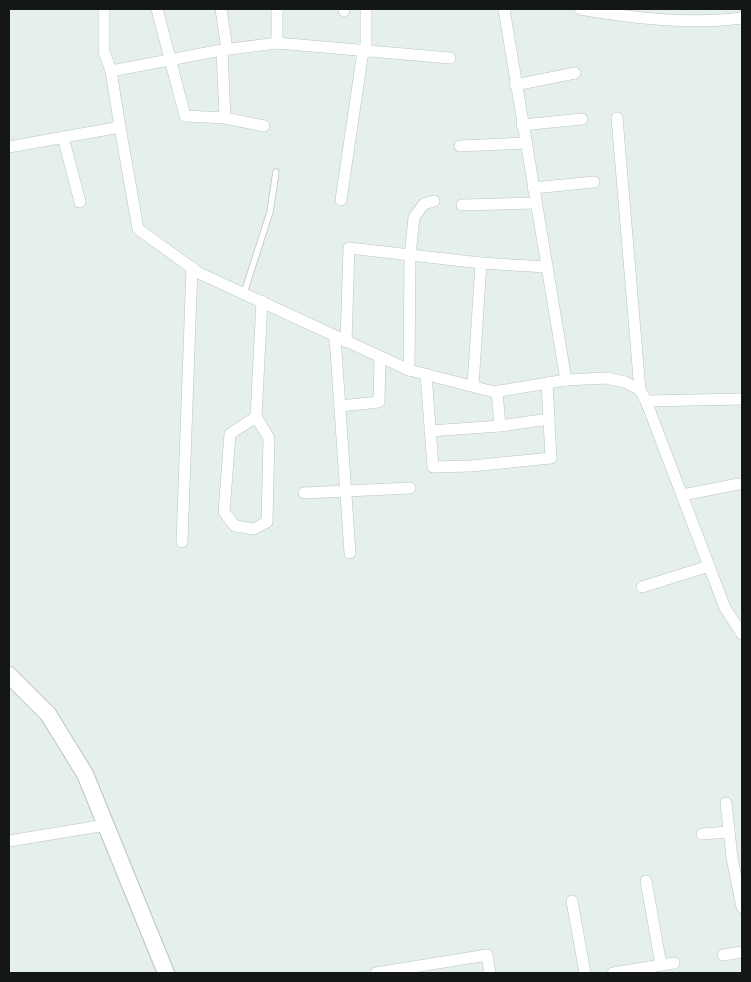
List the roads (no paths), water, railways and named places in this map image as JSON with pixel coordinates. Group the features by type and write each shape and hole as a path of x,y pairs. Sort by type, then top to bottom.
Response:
{"main road":[{"path":"9,675 48,714 86,774 166,973"}],"street":[{"path":"104,9 104,52 110,71 138,229 192,267 335,337 409,370 497,392 566,380 606,378 625,382 640,390"},
{"path":"156,9 185,116 226,118 264,126"},
{"path":"221,9 225,50 226,118"},
{"path":"277,9 277,43"},
{"path":"341,200 365,52 366,9"},
{"path":"504,9 515,84 566,380"},
{"path":"580,9 616,11 658,20 717,21 742,18"},
{"path":"694,9 697,21"},
{"path":"110,71 170,59 277,43 450,58"},
{"path":"515,84 575,73"},
{"path":"617,118 640,390 646,401 725,608 742,634"},
{"path":"522,125 582,119"},
{"path":"9,147 120,126"},
{"path":"63,137 80,202"},
{"path":"460,146 526,143"},
{"path":"533,188 594,182"},
{"path":"409,370 410,256 414,217 424,204 434,201"},
{"path":"462,205 536,203"},
{"path":"346,342 349,248 481,264 547,267"},
{"path":"473,386 481,264"},
{"path":"182,542 192,267"},
{"path":"256,417 230,434 224,512 235,526 254,529 267,522 269,438 256,417 262,302"},
{"path":"335,337 350,553"},
{"path":"340,406 379,402 380,356"},
{"path":"426,374 433,467 498,464 551,458 547,383"},
{"path":"497,392 500,426"},
{"path":"646,401 742,399"},
{"path":"430,431 500,426 549,419"},
{"path":"682,495 739,484"},
{"path":"304,493 410,488"},
{"path":"642,587 709,566"},
{"path":"726,803 729,832 737,857 742,907"},
{"path":"9,841 106,825"},
{"path":"702,834 729,832"},
{"path":"646,881 661,966"},
{"path":"572,901 585,973"},
{"path":"723,955 742,952"},
{"path":"376,973 487,955 490,973"},
{"path":"613,973 674,963"}],"lane":[{"path":"244,293 270,212 276,172"}]}
